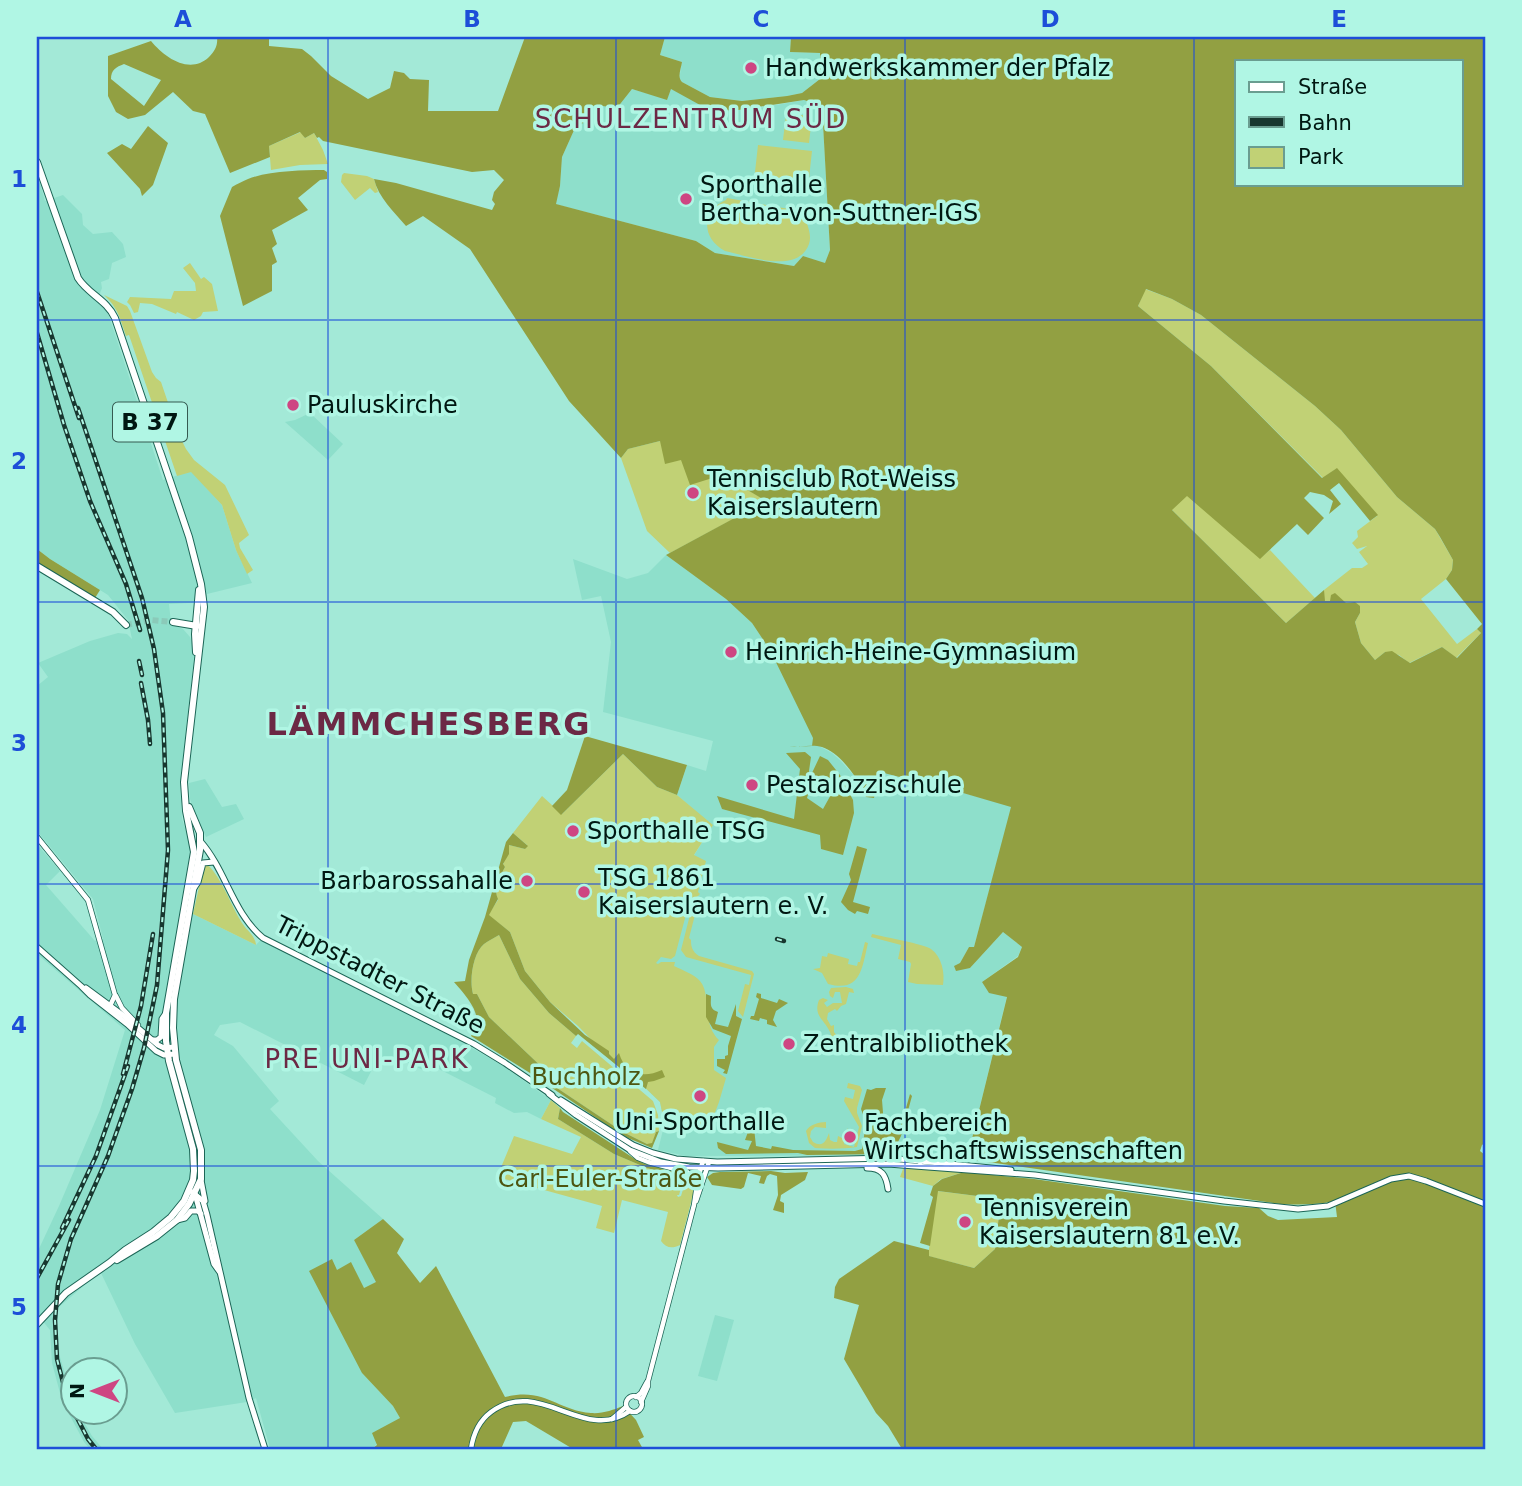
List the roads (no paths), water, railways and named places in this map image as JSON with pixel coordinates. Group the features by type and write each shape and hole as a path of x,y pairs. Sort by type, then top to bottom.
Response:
{"main road":[{"name":"B 37","path":"37,162 78,278 108,306 115,318 189,537 204,602 199,626"},
{"path":"37,566 110,611 126,625"},
{"path":"173,622 199,626"},
{"name":"Trippstadter Straße","path":"187,813 185,770 198,661 199,626"},
{"name":"Trippstadter Straße","path":"185,792 201,842 240,911 263,938 474,1044 633,1145 666,1157 705,1165 888,1164 1035,1175"},
{"name":"B 37","path":"37,1324 66,1293 171,1217 201,1179 201,1150 171,1051 174,999 201,842 187,813"},
{"name":"B 37","path":"109,1263 157,1237 177,1220 187,1209 192,1192 193,1149 171,1051 166,1013 194,852 187,813"},
{"path":"194,852 201,842"},
{"path":"194,887 203,863 214,862"},
{"path":"37,947 156,1051 171,1051"},
{"path":"109,1008 158,1045 171,1051"},
{"path":"151,1039 157,1040 161,1037 162,1019 166,1013"},
{"name":"Trippstadter Straße","path":"550,1094 629,1150 681,1166 889,1158 1013,1170 1035,1175"},
{"path":"907,1142 910,1153 920,1162"},
{"path":"855,1165 880,1171 886,1179 888,1189"},
{"path":"1035,1175 1298,1209 1328,1206 1391,1179 1409,1176 1485,1204"},
{"path":"201,1179 204,1215 219,1263 249,1398 265,1449"},
{"path":"192,1192 203,1201 204,1215"},
{"path":"177,1220 185,1218 191,1211 204,1215"}],"street":[{"path":"37,837 89,900 115,995 140,1029"},
{"path":"109,1008 115,995"},
{"path":"629,1150 648,1163 687,1172 695,1179 696,1188 648,1386 638,1399"},
{"path":"696,1188 705,1165"},
{"path":"694,1205 700,1193 705,1165"},
{"path":"628,1409 627,1400 630,1397 638,1399"},
{"path":"471,1449 476,1432 484,1420 498,1408 516,1402 536,1402 578,1418 595,1421 611,1419 628,1409 638,1411 641,1407 638,1399"}],"tunnel":[{"path":"126,625 151,620 173,622"}],"railway":[{"path":"37,292 79,418"},
{"path":"37,333 90,501 126,584 140,630"},
{"path":"60,1371 55,1320 58,1284 71,1239 108,1156 144,1048 157,985 168,850 163,713 154,649 142,598 78,408"},
{"path":"139,661 142,675"},
{"path":"141,683 150,744"},
{"path":"123,1074 141,1006 153,934"},
{"path":"777,939 784,941"},
{"path":"62,1228 96,1156 128,1066"},
{"path":"37,1278 69,1220"},
{"path":"81,1426 96,1449"}],"place":[{"name":"Handwerkskammer der Pfalz","path":"751,68"},
{"name":"Sporthalle Bertha-von-Suttner-IGS","path":"686,199"},
{"name":"Pauluskirche","path":"293,405"},
{"name":"Tennisclub Rot-Weiss Kaiserslautern","path":"693,493"},
{"name":"Heinrich-Heine-Gymnasium","path":"731,652"},
{"name":"Pestalozzischule","path":"752,785"},
{"name":"Sporthalle TSG","path":"573,831"},
{"name":"Barbarossahalle","path":"527,881"},
{"name":"TSG 1861 Kaiserslautern e. V.","path":"584,892"},
{"name":"Zentralbibliothek","path":"789,1044"},
{"name":"Uni-Sporthalle","path":"700,1096"},
{"name":"Fachbereich Wirtschaftswissenschaften","path":"850,1137"},
{"name":"Tennisverein Kaiserslautern 81 e.V.","path":"965,1222"}],"district":[{"name":"SCHULZENTRUM SÜD","path":"691,119"},
{"name":"LÄMMCHESBERG","path":"429,724"},
{"name":"PRE UNI-PARK","path":"367,1059"}],"park label":[{"name":"Buchholz","path":"586,1077"},
{"name":"Carl-Euler-Straße","path":"600,1179"}]}
